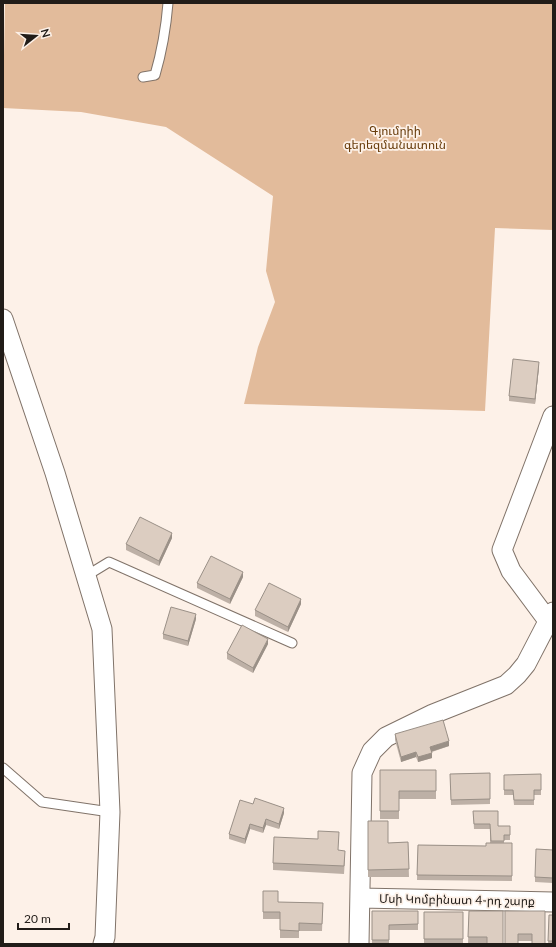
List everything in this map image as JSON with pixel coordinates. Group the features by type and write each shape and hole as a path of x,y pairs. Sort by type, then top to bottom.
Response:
{"street":[{"path":"3,319 55,474 102,629 110,812 105,937 103,944"},
{"path":"360,944 362,773 372,750 386,737 432,714 506,685 526,664 551,617 512,571 502,550 553,416"},
{"name":"Մսի Կոմբինատ 4-րդ շարք","path":"360,898 553,902"}],"lane":[{"path":"143,77 156,75 166,29 168,3"},
{"path":"86,576 110,562 292,643"},
{"path":"3,768 42,802 110,812"}],"green space":[{"name":"Գյումրիի գերեզմանատուն","path":"5,3 553,3 553,230 495,228 485,411 244,404 258,347 275,302 266,271 273,196 166,127 81,112 3,108"}],"building":[{"path":"513,359 539,362 535,399 509,396"},
{"path":"140,517 172,533 159,561 126,544"},
{"path":"211,556 243,572 230,599 197,583"},
{"path":"269,583 301,599 288,627 255,610"},
{"path":"171,607 196,614 188,641 163,634"},
{"path":"242,625 268,639 253,668 227,653"},
{"path":"443,720 449,741 430,747 432,753 418,757 416,752 401,757 395,734"},
{"path":"380,770 436,770 436,791 399,791 399,811 380,811"},
{"path":"490,773 490,799 451,800 450,774"},
{"path":"541,774 541,790 534,790 534,800 514,800 513,790 504,790 504,775"},
{"path":"255,798 284,808 279,824 266,819 263,828 250,824 245,839 229,834 240,800 253,804"},
{"path":"473,811 498,811 498,826 510,826 510,835 504,835 504,841 491,841 490,824 474,824"},
{"path":"368,821 388,821 388,843 408,842 409,869 368,870"},
{"path":"318,831 339,832 338,850 345,851 344,866 273,863 274,837 318,839"},
{"path":"486,843 512,843 512,876 417,875 418,845 486,846"},
{"path":"536,849 553,850 553,878 535,877"},
{"path":"263,891 278,891 278,902 323,903 322,924 299,923 299,931 280,930 280,912 263,912"},
{"path":"372,911 418,911 418,924 389,925 389,940 372,940"},
{"path":"469,911 503,911 503,944 487,944 487,937 468,937"},
{"path":"505,911 545,911 545,944 532,944 532,934 518,934 518,944 505,944"},
{"path":"424,912 463,912 463,939 424,939"},
{"path":"549,915 553,915 553,941 548,941"}]}
